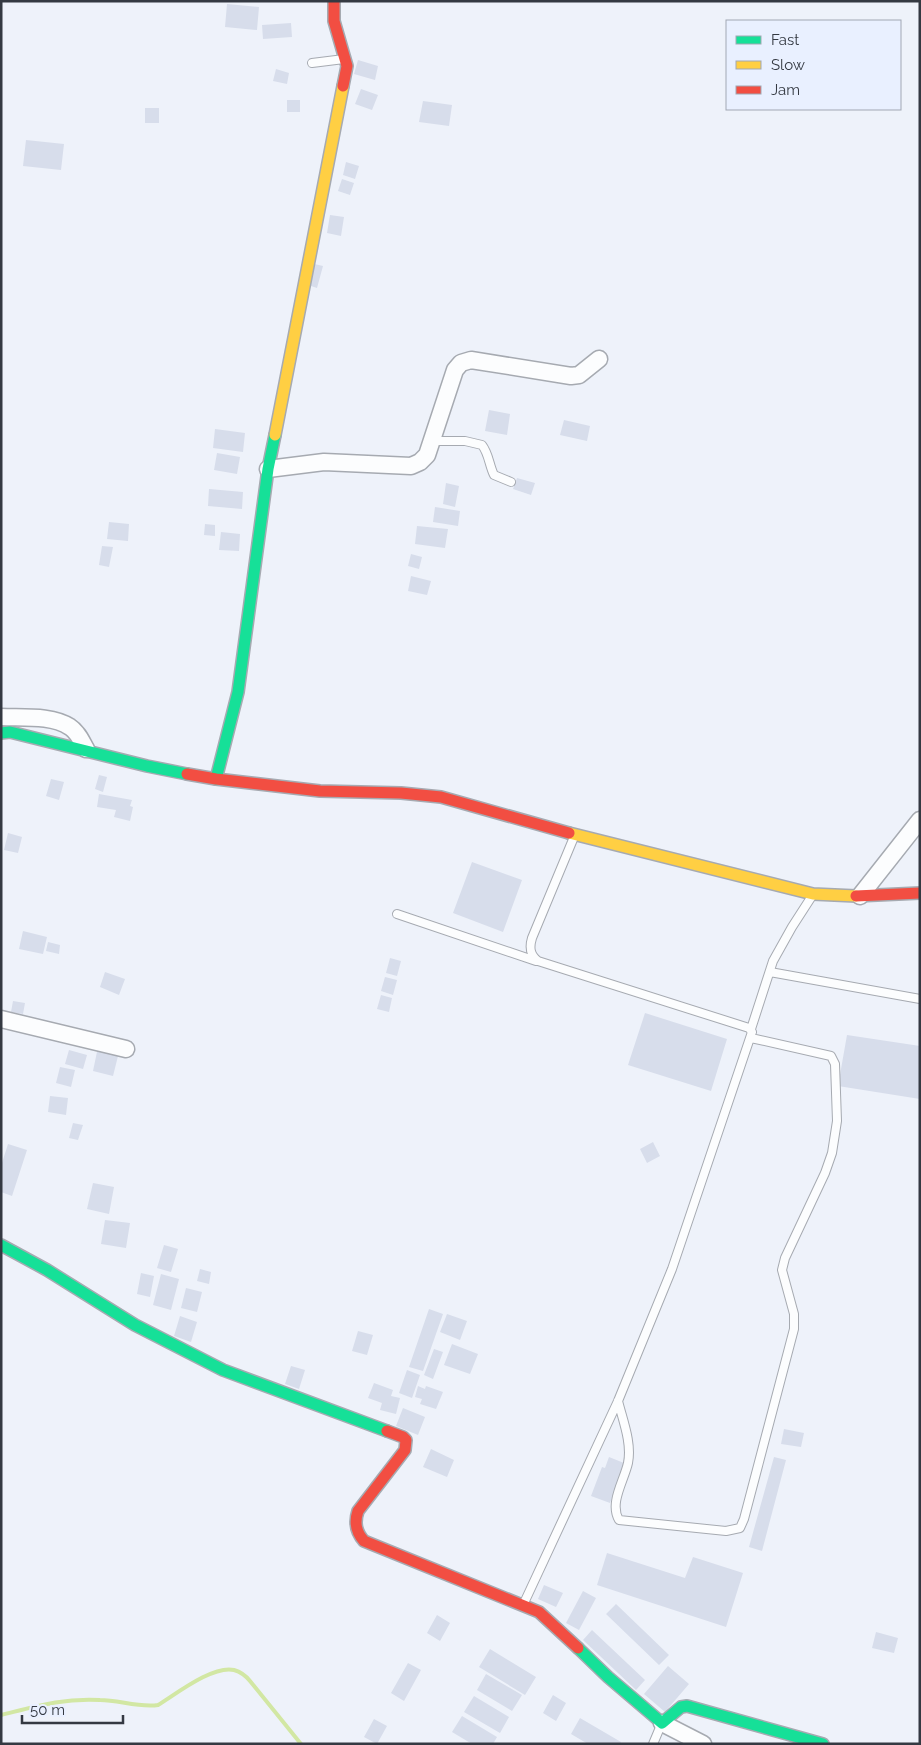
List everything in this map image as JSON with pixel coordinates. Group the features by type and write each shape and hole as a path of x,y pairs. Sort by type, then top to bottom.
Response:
{"street":[{"path":"216,779 238,692 268,469 332,134 347,66 334,21 334,1"},
{"path":"268,469 324,462 411,466 420,462 427,455 455,370 461,363 471,360 572,376 579,374 599,359"},
{"path":"1,717 59,722 71,728 86,750"},
{"path":"1,733 10,732 147,766 216,779 320,791 401,793 441,797 575,835 814,894 860,896 920,893"},
{"path":"860,896 920,820"},
{"path":"1,1019 126,1049"},
{"path":"1,1245 47,1270 135,1324 223,1370 403,1437 406,1440 405,1450 358,1511 355,1518 357,1534 364,1540 523,1605 548,1619 608,1677 662,1723 704,1744"},
{"path":"662,1723 680,1707 687,1706 823,1744"}],"lane":[{"path":"312,62 346,59"},
{"path":"431,441 465,441 482,445 487,451 494,475 510,482"},
{"path":"538,961 530,952 532,938 575,835"},
{"path":"523,1605 618,1401 672,1269 751,1038 751,1029 773,961 792,927 814,894"},
{"path":"397,914 751,1029"},
{"path":"770,972 920,999"},
{"path":"618,1401 629,1443 628,1462 616,1505 615,1513 619,1520 726,1531 740,1528 744,1519 794,1329 794,1314 782,1270 785,1258 825,1173 832,1153 837,1120 835,1064 831,1056 751,1038"},
{"path":"653,1744 662,1723"}],"building":[{"path":"227,4 259,7 257,30 225,27"},
{"path":"291,23 292,37 263,39 262,25"},
{"path":"358,60 378,66 375,80 354,74"},
{"path":"276,69 289,73 287,84 273,81"},
{"path":"361,89 378,95 372,110 355,104"},
{"path":"287,100 300,100 300,112 287,112"},
{"path":"423,101 452,105 449,126 419,122"},
{"path":"145,108 159,108 159,123 145,123"},
{"path":"26,140 64,144 61,170 23,166"},
{"path":"346,162 359,166 355,179 343,175"},
{"path":"342,179 354,183 350,195 338,191"},
{"path":"330,215 344,217 341,236 327,233"},
{"path":"310,263 323,266 317,288 305,284"},
{"path":"489,410 510,414 507,435 485,431"},
{"path":"564,420 590,426 587,441 560,435"},
{"path":"215,429 245,433 243,452 213,448"},
{"path":"217,453 240,457 237,474 214,470"},
{"path":"517,478 535,483 531,495 513,489"},
{"path":"446,483 459,486 455,507 443,504"},
{"path":"209,489 243,492 242,509 208,506"},
{"path":"435,507 460,511 458,526 433,522"},
{"path":"109,522 129,524 128,541 107,539"},
{"path":"205,524 215,525 215,536 204,535"},
{"path":"417,526 448,529 445,548 415,544"},
{"path":"221,532 240,534 239,551 219,550"},
{"path":"102,546 113,547 109,567 99,565"},
{"path":"411,554 422,557 419,569 408,566"},
{"path":"411,576 431,581 427,595 408,591"},
{"path":"99,775 107,777 103,792 95,789"},
{"path":"51,779 64,782 59,800 46,796"},
{"path":"99,794 132,800 130,806 133,807 130,821 114,817 116,810 97,807"},
{"path":"8,833 22,837 18,853 4,850"},
{"path":"472,862 522,880 503,932 453,913"},
{"path":"23,931 47,937 43,954 19,949"},
{"path":"48,942 60,945 59,954 46,951"},
{"path":"390,958 401,961 397,976 386,973"},
{"path":"105,972 125,979 119,995 100,987"},
{"path":"385,977 397,980 393,995 381,991"},
{"path":"381,995 392,998 389,1012 377,1009"},
{"path":"13,1001 25,1003 23,1014 11,1012"},
{"path":"645,1013 727,1039 711,1091 628,1065"},
{"path":"847,1035 920,1046 920,1099 838,1086"},
{"path":"98,1047 119,1052 113,1076 93,1071"},
{"path":"69,1050 87,1055 83,1069 65,1064"},
{"path":"60,1067 75,1070 71,1087 56,1083"},
{"path":"50,1096 68,1098 66,1115 48,1112"},
{"path":"73,1123 83,1125 78,1140 69,1138"},
{"path":"653,1142 660,1156 647,1163 640,1149"},
{"path":"8,1144 27,1150 12,1196 1,1192 1,1166"},
{"path":"93,1183 114,1187 109,1214 87,1209"},
{"path":"105,1220 130,1223 126,1248 101,1244"},
{"path":"164,1245 178,1249 171,1272 157,1268"},
{"path":"200,1269 211,1272 209,1284 197,1281"},
{"path":"141,1273 154,1276 150,1297 137,1294"},
{"path":"161,1274 179,1279 171,1310 153,1305"},
{"path":"186,1288 202,1292 197,1312 181,1308"},
{"path":"429,1309 443,1314 423,1371 409,1367"},
{"path":"447,1314 467,1321 460,1340 440,1332"},
{"path":"180,1316 197,1322 191,1342 174,1336"},
{"path":"358,1331 373,1335 367,1355 352,1351"},
{"path":"452,1344 478,1354 470,1374 444,1365"},
{"path":"434,1349 443,1352 433,1379 424,1375"},
{"path":"291,1366 305,1370 299,1389 285,1384"},
{"path":"407,1370 420,1375 412,1398 399,1393"},
{"path":"374,1383 393,1390 391,1396 400,1398 396,1414 380,1410 382,1403 368,1398"},
{"path":"418,1386 425,1389 426,1386 443,1392 436,1409 420,1404 422,1399 415,1397"},
{"path":"403,1408 425,1417 418,1435 396,1426"},
{"path":"784,1429 804,1433 801,1447 781,1444"},
{"path":"431,1449 454,1460 447,1477 423,1467"},
{"path":"609,1457 624,1463 610,1503 591,1496 602,1467 605,1468"},
{"path":"774,1457 786,1460 762,1551 749,1547"},
{"path":"607,1553 685,1578 693,1557 743,1573 726,1627 597,1585"},
{"path":"544,1585 563,1593 556,1607 538,1599"},
{"path":"583,1591 596,1598 579,1630 566,1623"},
{"path":"616,1604 669,1655 659,1665 606,1614"},
{"path":"437,1615 450,1623 440,1641 427,1633"},
{"path":"592,1630 645,1680 636,1690 583,1640"},
{"path":"876,1632 898,1638 894,1653 872,1648"},
{"path":"490,1649 536,1677 525,1695 479,1667"},
{"path":"408,1663 421,1670 404,1701 391,1693"},
{"path":"668,1666 689,1684 665,1712 644,1694"},
{"path":"486,1674 522,1695 512,1711 477,1690"},
{"path":"553,1695 566,1703 556,1721 543,1713"},
{"path":"474,1696 509,1717 500,1733 464,1712"},
{"path":"462,1716 497,1737 493,1744 472,1744 452,1732"},
{"path":"580,1718 621,1742 620,1744 588,1744 571,1734"},
{"path":"374,1719 387,1726 377,1744 364,1737"}],"waterway":[{"path":"1,1715 50,1703 74,1700 107,1700 151,1706 158,1705 205,1676 225,1670 234,1670 248,1679 301,1744"}],"traffic: fast":[{"path":"216,779 238,692 268,469 275,435"},
{"path":"1,733 10,732 187,774"},
{"path":"1,1245 47,1270 135,1325 223,1370 387,1431"},
{"path":"578,1648 608,1677 662,1723 681,1707 687,1706 823,1744"}],"traffic: slow":[{"path":"275,435 343,86"},
{"path":"569,833 813,894 856,896"}],"traffic: jam":[{"path":"334,1 334,21 347,66 343,86"},
{"path":"187,774 320,791 401,793 441,797 569,833"},
{"path":"856,896 920,893"},
{"path":"387,1431 406,1440 405,1450 358,1511 356,1527 364,1541 539,1612 578,1648"}]}
